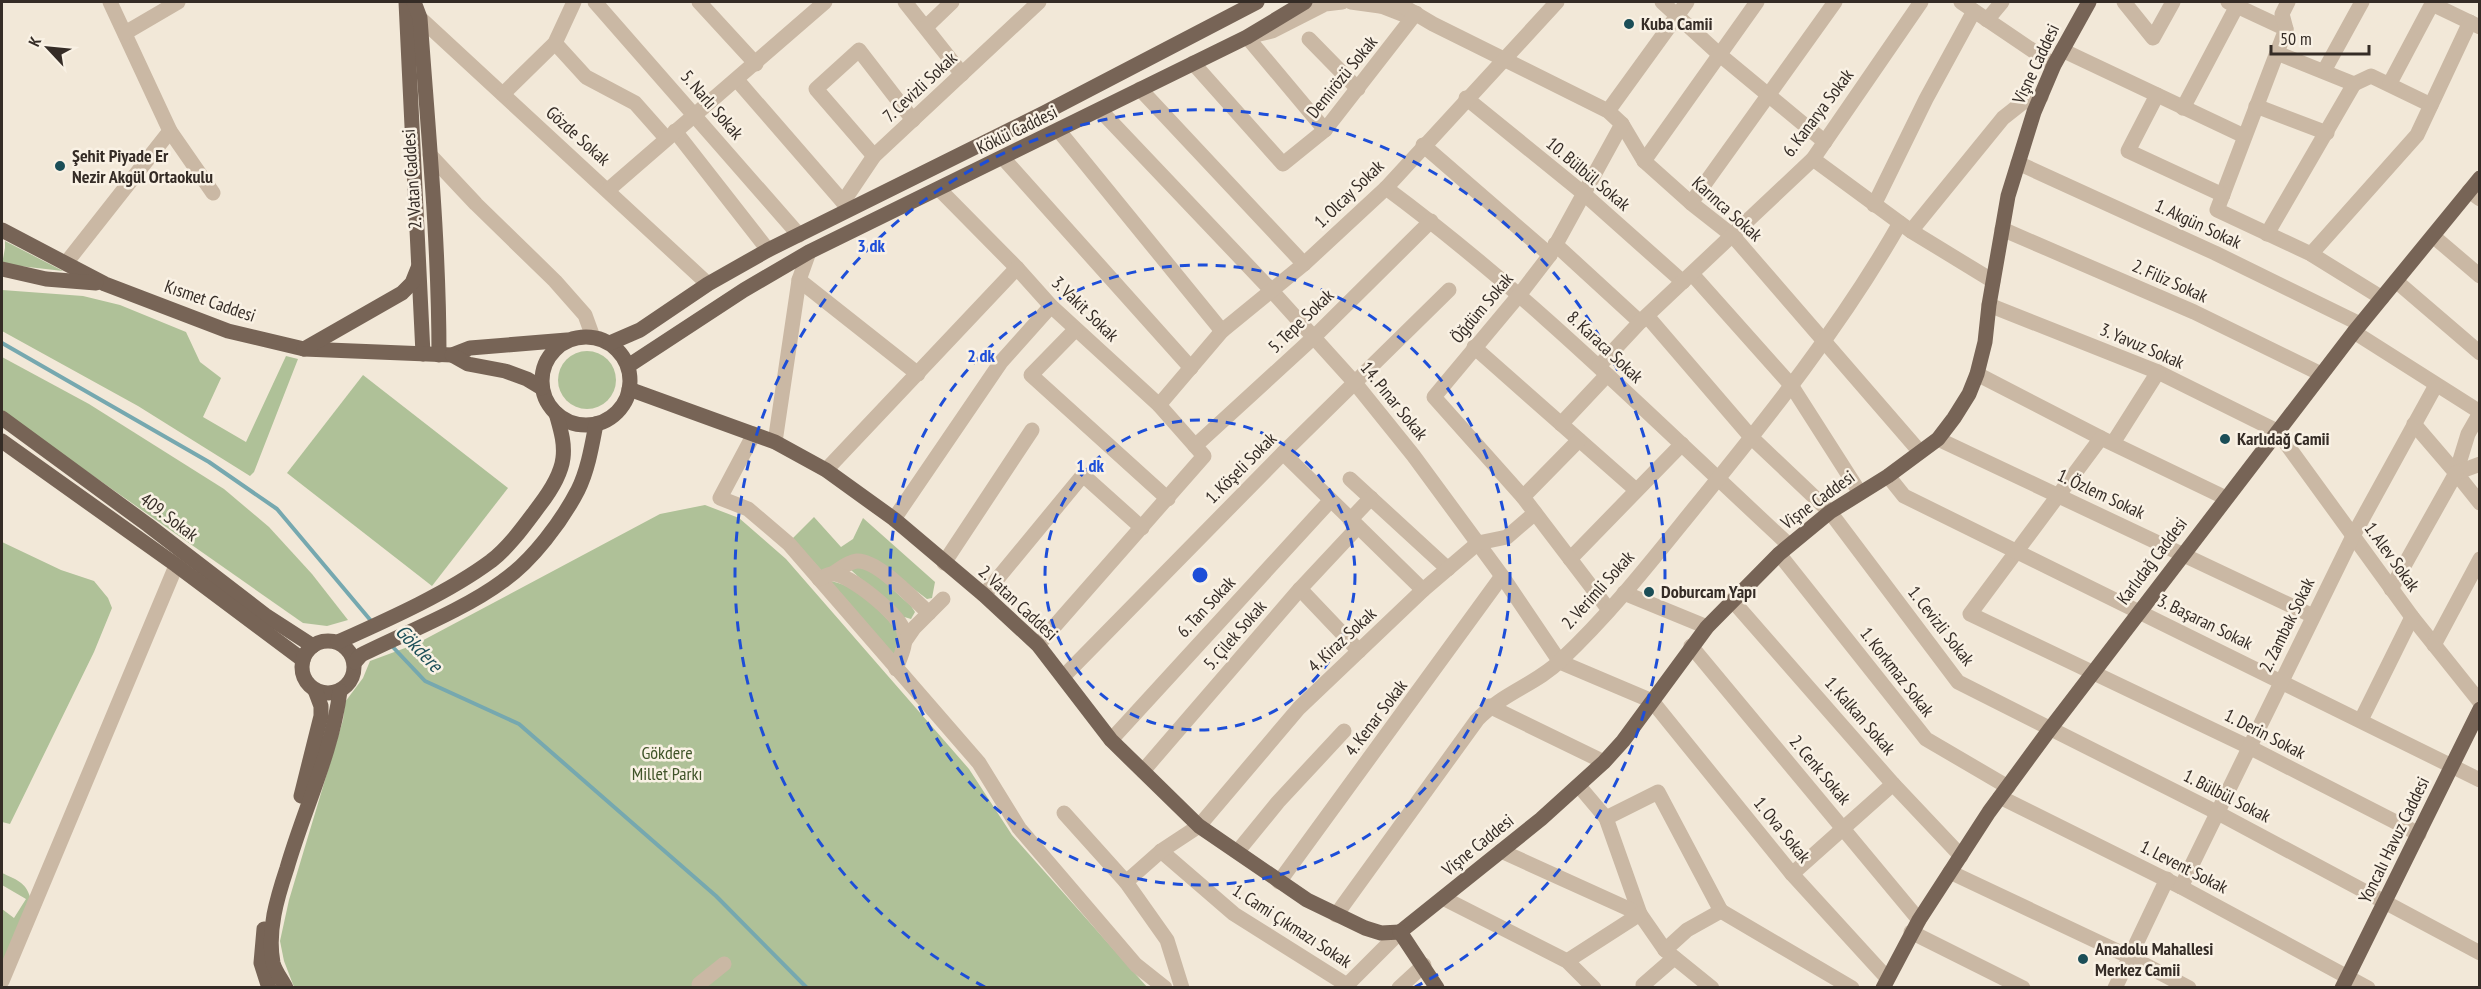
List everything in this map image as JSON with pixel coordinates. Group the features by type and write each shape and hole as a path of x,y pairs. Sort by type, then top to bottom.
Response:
{"main road":[{"name":"2. Vatan Caddesi","path":"406,2 419,265 438,354"},
{"name":"2. Vatan Caddesi","path":"414,2 420,18 430,155 438,295 438,354"},
{"name":"Köklü Caddesi","path":"610,343 640,330 708,284 799,235 845,206 1044,113 1257,2"},
{"name":"Köklü Caddesi","path":"628,366 744,290 809,252 1247,37 1305,2"},
{"name":"Vişne Caddesi","path":"1400,932 1579,786 1604,762 1707,627 1784,550 1830,513 1888,476 1938,439 1969,394 1977,374 1985,342 1989,305 2008,196 2054,65 2089,2"},
{"name":"Karlıdağ Caddesi","path":"1885,983 1915,926 1950,872 2050,729 2138,611 2357,328 2433,236 2474,195 2480,178"},
{"path":"2,230 105,284"},
{"path":"304,349 402,293 412,283 419,265"},
{"path":"2,269 46,279 105,284"},
{"name":"Kısmet Caddesi","path":"105,284 228,331 304,349 438,354"},
{"path":"438,354 470,348 567,340 582,336 610,343 621,353 628,366 629,389 620,408 609,418 596,424 582,425 568,421 556,413 547,402 542,388 542,374 547,360 555,349 567,340"},
{"path":"438,354 468,364 505,370 542,388"},
{"name":"2. Vatan Caddesi","path":"629,389 776,442 826,470 894,519 984,595 1038,645 1111,740 1199,826 1307,900 1365,928 1381,933 1400,932"},
{"path":"268,987 261,963 262,937 274,883 316,742 321,706 315,690 304,677 303,660 313,646 342,640 462,580 492,561 511,543 545,498 556,479 563,459 563,435 556,413"},
{"name":"409. Sokak","path":"2,418 303,660"},
{"path":"315,690 332,694 340,691 352,679 358,659 503,582 522,566 540,545 579,489 596,424"},
{"name":"409. Sokak","path":"2,441 313,646"},
{"path":"342,640 351,654 358,659"},
{"path":"286,987 274,965 271,934 287,865 329,744 340,691"},
{"name":"Yoncalı Havuz Caddesi","path":"2345,982 2480,709"},
{"path":"1400,932 1437,987"}],"street":[{"path":"110,2 170,131 213,193"},
{"path":"125,33 178,2"},
{"path":"503,94 555,42 574,2"},
{"name":"5. Narlı Sokak","path":"594,2 799,235"},
{"path":"699,2 756,64"},
{"path":"608,190 825,2"},
{"path":"905,2 962,74"},
{"path":"926,27 952,2"},
{"name":"7. Cevizli Sokak","path":"845,206 874,156 1039,2"},
{"path":"1325,130 1247,37 1272,31 1325,4 1342,2"},
{"path":"1351,2 1383,3 1415,16"},
{"path":"1403,2 1415,16"},
{"name":"1. Olcay Sokak","path":"1159,405 1222,331 1304,264 1386,188 1466,98 1557,2"},
{"path":"1662,2 1720,55 1825,142"},
{"path":"1608,111 1687,2"},
{"path":"1644,161 1757,2"},
{"path":"1691,203 1835,2"},
{"name":"6. Kanarya Sokak","path":"1562,424 1644,319 1813,159 1921,2"},
{"path":"1987,20 2002,2"},
{"path":"2124,2 2154,38 2173,2"},
{"path":"2289,2 2282,14 2286,29 2217,210 2311,254 2382,298"},
{"path":"2324,71 2362,2"},
{"path":"2183,108 2235,3 2286,29"},
{"path":"2311,254 2417,135 2475,24 2432,3 2390,83"},
{"path":"1874,205 1968,6 2054,65"},
{"name":"Karınca Sokak","path":"1415,16 1608,111 1622,124 1644,161 1691,203 1733,236 1920,452"},
{"name":"Demirözü Sokak","path":"1193,63 1283,164 1325,130 1415,16"},
{"name":"Gözde Sokak","path":"420,18 708,284"},
{"path":"1309,39 1358,89"},
{"path":"555,42 586,77 635,103 671,135 768,250"},
{"path":"874,156 816,89 859,50 913,120"},
{"path":"2062,50 2244,136"},
{"path":"2277,53 2354,84"},
{"path":"2266,234 2354,84 2371,76 2390,83 2431,105"},
{"path":"737,80 845,206"},
{"path":"1140,89 1304,264"},
{"path":"2157,95 2128,151 2223,195"},
{"name":"2. Verimli Sokak","path":"1336,915 1477,720 1490,706 1560,662 1609,610 1718,480 1825,342 1879,260 1905,227 2003,118 2022,103 2041,97"},
{"name":"10. Bülbül Sokak","path":"1466,98 1687,278 1791,385 1860,493"},
{"path":"2256,106 2327,133"},
{"name":"14. Pınar Sokak","path":"1100,110 1271,290 1355,383 1413,455 1478,543 1560,662"},
{"name":"Öğdüm Sokak","path":"1609,610 1523,497 1434,397 1520,294 1553,249 1622,124"},
{"path":"66,263 170,131"},
{"path":"1059,131 1222,331"},
{"name":"1. Cevizli Sokak","path":"1424,145 1644,319 1751,437 1830,513 1958,682 2050,729"},
{"path":"430,155 476,204 555,280 585,315 593,337"},
{"path":"1003,158 1191,368"},
{"path":"1813,159 1905,227 1993,281"},
{"name":"1. Akgün Sokak","path":"2018,163 2215,253 2357,328 2436,385 2480,413"},
{"name":"8. Karaca Sokak","path":"1386,188 1431,221 1520,294 1682,444 1784,550"},
{"name":"3. Vakit Sokak","path":"939,189 1075,330 1159,405 1199,451"},
{"name":"5. Tepe Sokak","path":"1038,645 1168,499 1199,451 1431,221"},
{"name":"2. Filiz Sokak","path":"2002,229 2194,312 2321,374"},
{"path":"2433,236 2480,276"},
{"path":"776,442 799,280 809,252"},
{"path":"826,470 1017,268"},
{"path":"799,280 918,374"},
{"path":"2396,281 2480,352"},
{"name":"1. Köşeli Sokak","path":"1063,677 1283,453 1449,290"},
{"name":"3. Yavuz Sokak","path":"1989,305 2158,372 2277,431"},
{"path":"894,519 1001,362 1051,306"},
{"path":"1075,330 1031,375 1168,499"},
{"path":"1474,347 1636,490"},
{"path":"2016,552 2058,496 2107,441 2158,372"},
{"path":"1977,374 2107,441 2226,498"},
{"name":"2. Zambak Sokak","path":"2181,887 2353,536 2436,385"},
{"path":"2391,588 2456,473 2468,434 2480,413"},
{"path":"2414,424 2480,502"},
{"path":"944,563 1032,430"},
{"name":"1. Alev Sokak","path":"2277,431 2412,617 2480,702"},
{"path":"754,434 720,498 748,509 825,577 896,669 979,763 1018,828 1136,965 1165,987"},
{"name":"1. Özlem Sokak","path":"1938,439 2313,616"},
{"path":"1523,497 1580,440"},
{"path":"1570,559 1682,444"},
{"path":"1283,453 1423,590"},
{"path":"2456,473 2480,464"},
{"path":"984,595 1083,475 1142,528"},
{"name":"3. Başaran Sokak","path":"1888,476 1904,496 2480,780"},
{"path":"1350,479 1448,569"},
{"name":"5. Çilek Sokak","path":"1143,771 1300,589 1354,524 1371,498"},
{"name":"6. Tan Sokak","path":"1111,740 1330,501"},
{"name":"4. Kiraz Sokak","path":"1126,882 1161,850 1199,826 1299,708 1423,590 1478,543 1507,537 1535,513"},
{"name":"1. Korkmaz Sokak","path":"1784,550 1926,739 2004,792"},
{"name":"1. Derin Sokak","path":"2016,552 1970,614 2249,747 2418,834"},
{"path":"2,981 179,558"},
{"path":"2434,645 2480,559"},
{"path":"825,577 856,561 866,562 880,569 929,613"},
{"name":"4. Kenar Sokak","path":"1279,882 1502,576"},
{"path":"825,577 850,580 897,618 904,629 905,641"},
{"path":"1300,589 1359,651"},
{"path":"1624,593 1707,627"},
{"path":"896,669 905,641 914,628 943,599"},
{"name":"1. Kalkan Sokak","path":"1732,600 1893,784 1961,856"},
{"path":"2361,720 2412,617"},
{"name":"2. Cenk Sokak","path":"1691,646 1843,828 1915,926"},
{"path":"1560,662 1652,701"},
{"name":"1. Ova Sokak","path":"1652,701 1792,874 1885,983"},
{"path":"1490,706 1604,762"},
{"name":"1. Bülbül Sokak","path":"2050,729 2218,813 2480,953"},
{"path":"1238,851 1278,802 1344,731"},
{"path":"1792,874 1893,784"},
{"path":"1579,786 1606,818 1640,914 1670,954 1712,987"},
{"path":"1606,818 1658,792 1721,911 1852,987"},
{"name":"1. Levent Sokak","path":"2004,792 2167,879 2345,982 2368,987"},
{"path":"1064,813 1126,882 1167,940 1182,987"},
{"name":"1. Cami Çıkmazı Sokak","path":"1161,850 1234,914 1347,985 1400,932"},
{"path":"1501,851 1640,914"},
{"path":"1950,872 2189,987"},
{"path":"2115,987 2167,879"},
{"path":"1443,898 1567,961 1594,987"},
{"path":"1643,985 1687,930 1721,911"},
{"path":"1567,961 1640,914"},
{"path":"1915,926 2023,987"},
{"path":"699,984 724,964"},
{"path":"1399,987 1424,965"}],"green space":[{"path":"5,241 63,271 2,264"},
{"path":"2,290 83,296 120,305 186,332 200,362 221,378 203,417 246,442 286,356 298,359 254,472 250,476 138,406 2,331"},
{"path":"587,351 598,353 611,364 616,380 614,391 603,404 587,409 576,407 563,396 558,380 560,369 571,356"},
{"path":"2,357 89,404 224,489 269,527 312,574 348,620 327,626 303,623 2,412"},
{"path":"363,375 508,488 432,586 287,473"},
{"name":"Gökdere Millet Parkı","path":"705,505 739,518 786,559 969,769 1012,835 1147,987 294,987 284,961 280,941 289,900 343,720 345,702 363,678 370,661 416,644 660,514"},
{"path":"814,517 841,547 853,539 863,518 935,582 932,598 927,599 880,563 824,573 792,539"},
{"path":"2,542 61,570 94,581 108,598 112,608 94,652 10,824 2,822"},
{"path":"860,565 879,577 911,606 915,612 911,619 901,616 851,570"},
{"path":"825,580 837,582 857,592 884,615 899,633 893,663"},
{"path":"2,873 23,884 30,897 2,968 2,909 14,918 26,899 2,885"}],"waterway":[{"name":"Gökdere","path":"2,343 209,462 277,509 372,622"},
{"name":"Gökdere","path":"390,644 425,681 519,724 716,896 807,988"}],"place":[{"name":"Kuba Camii","path":"1629,24"},
{"name":"Şehit Piyade Er Nezir Akgül Ortaokulu","path":"60,166"},
{"name":"Karlıdağ Camii","path":"2225,439"},
{"name":"Doburcam Yapı","path":"1649,592"},
{"name":"Anadolu Mahallesi Merkez Camii","path":"2083,959"}]}
